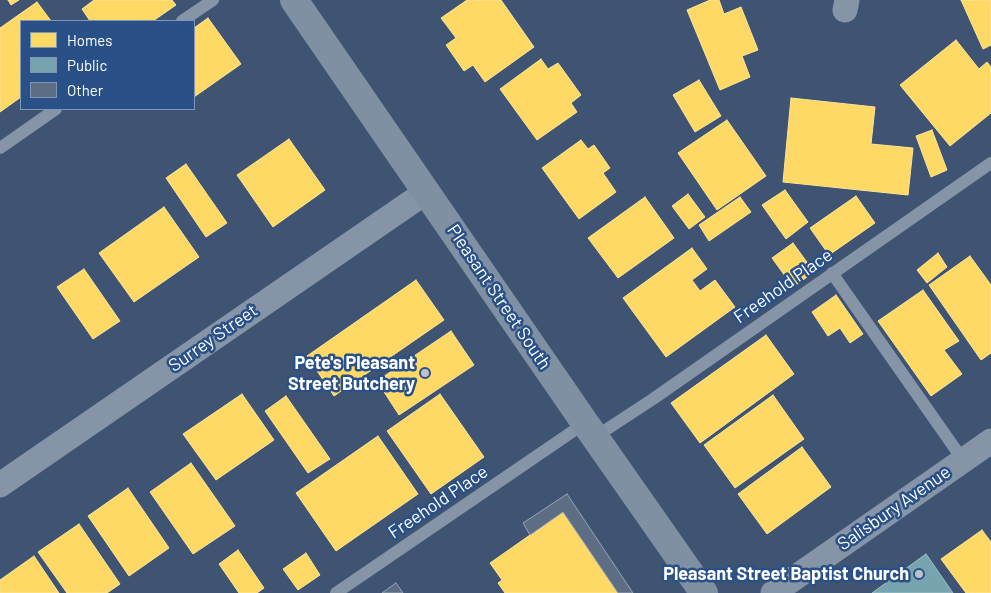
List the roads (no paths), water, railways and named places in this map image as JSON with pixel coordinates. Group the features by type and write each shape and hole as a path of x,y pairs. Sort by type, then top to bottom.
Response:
{"street":[{"name":"Pleasant Street South","path":"294,0 704,593"},
{"name":"Surrey Street","path":"0,485 426,192"},
{"name":"Salisbury Avenue","path":"773,593 991,440"}],"lane":[{"path":"183,20 212,0"},
{"path":"0,148 55,110"},
{"name":"Freehold Place","path":"336,593 590,430 653,399 991,163"},
{"path":"832,273 963,460"}],"place":[{"name":"Pete's Pleasant Street Butchery","path":"425,373"},
{"name":"Pleasant Street Baptist Church","path":"919,574"}]}
